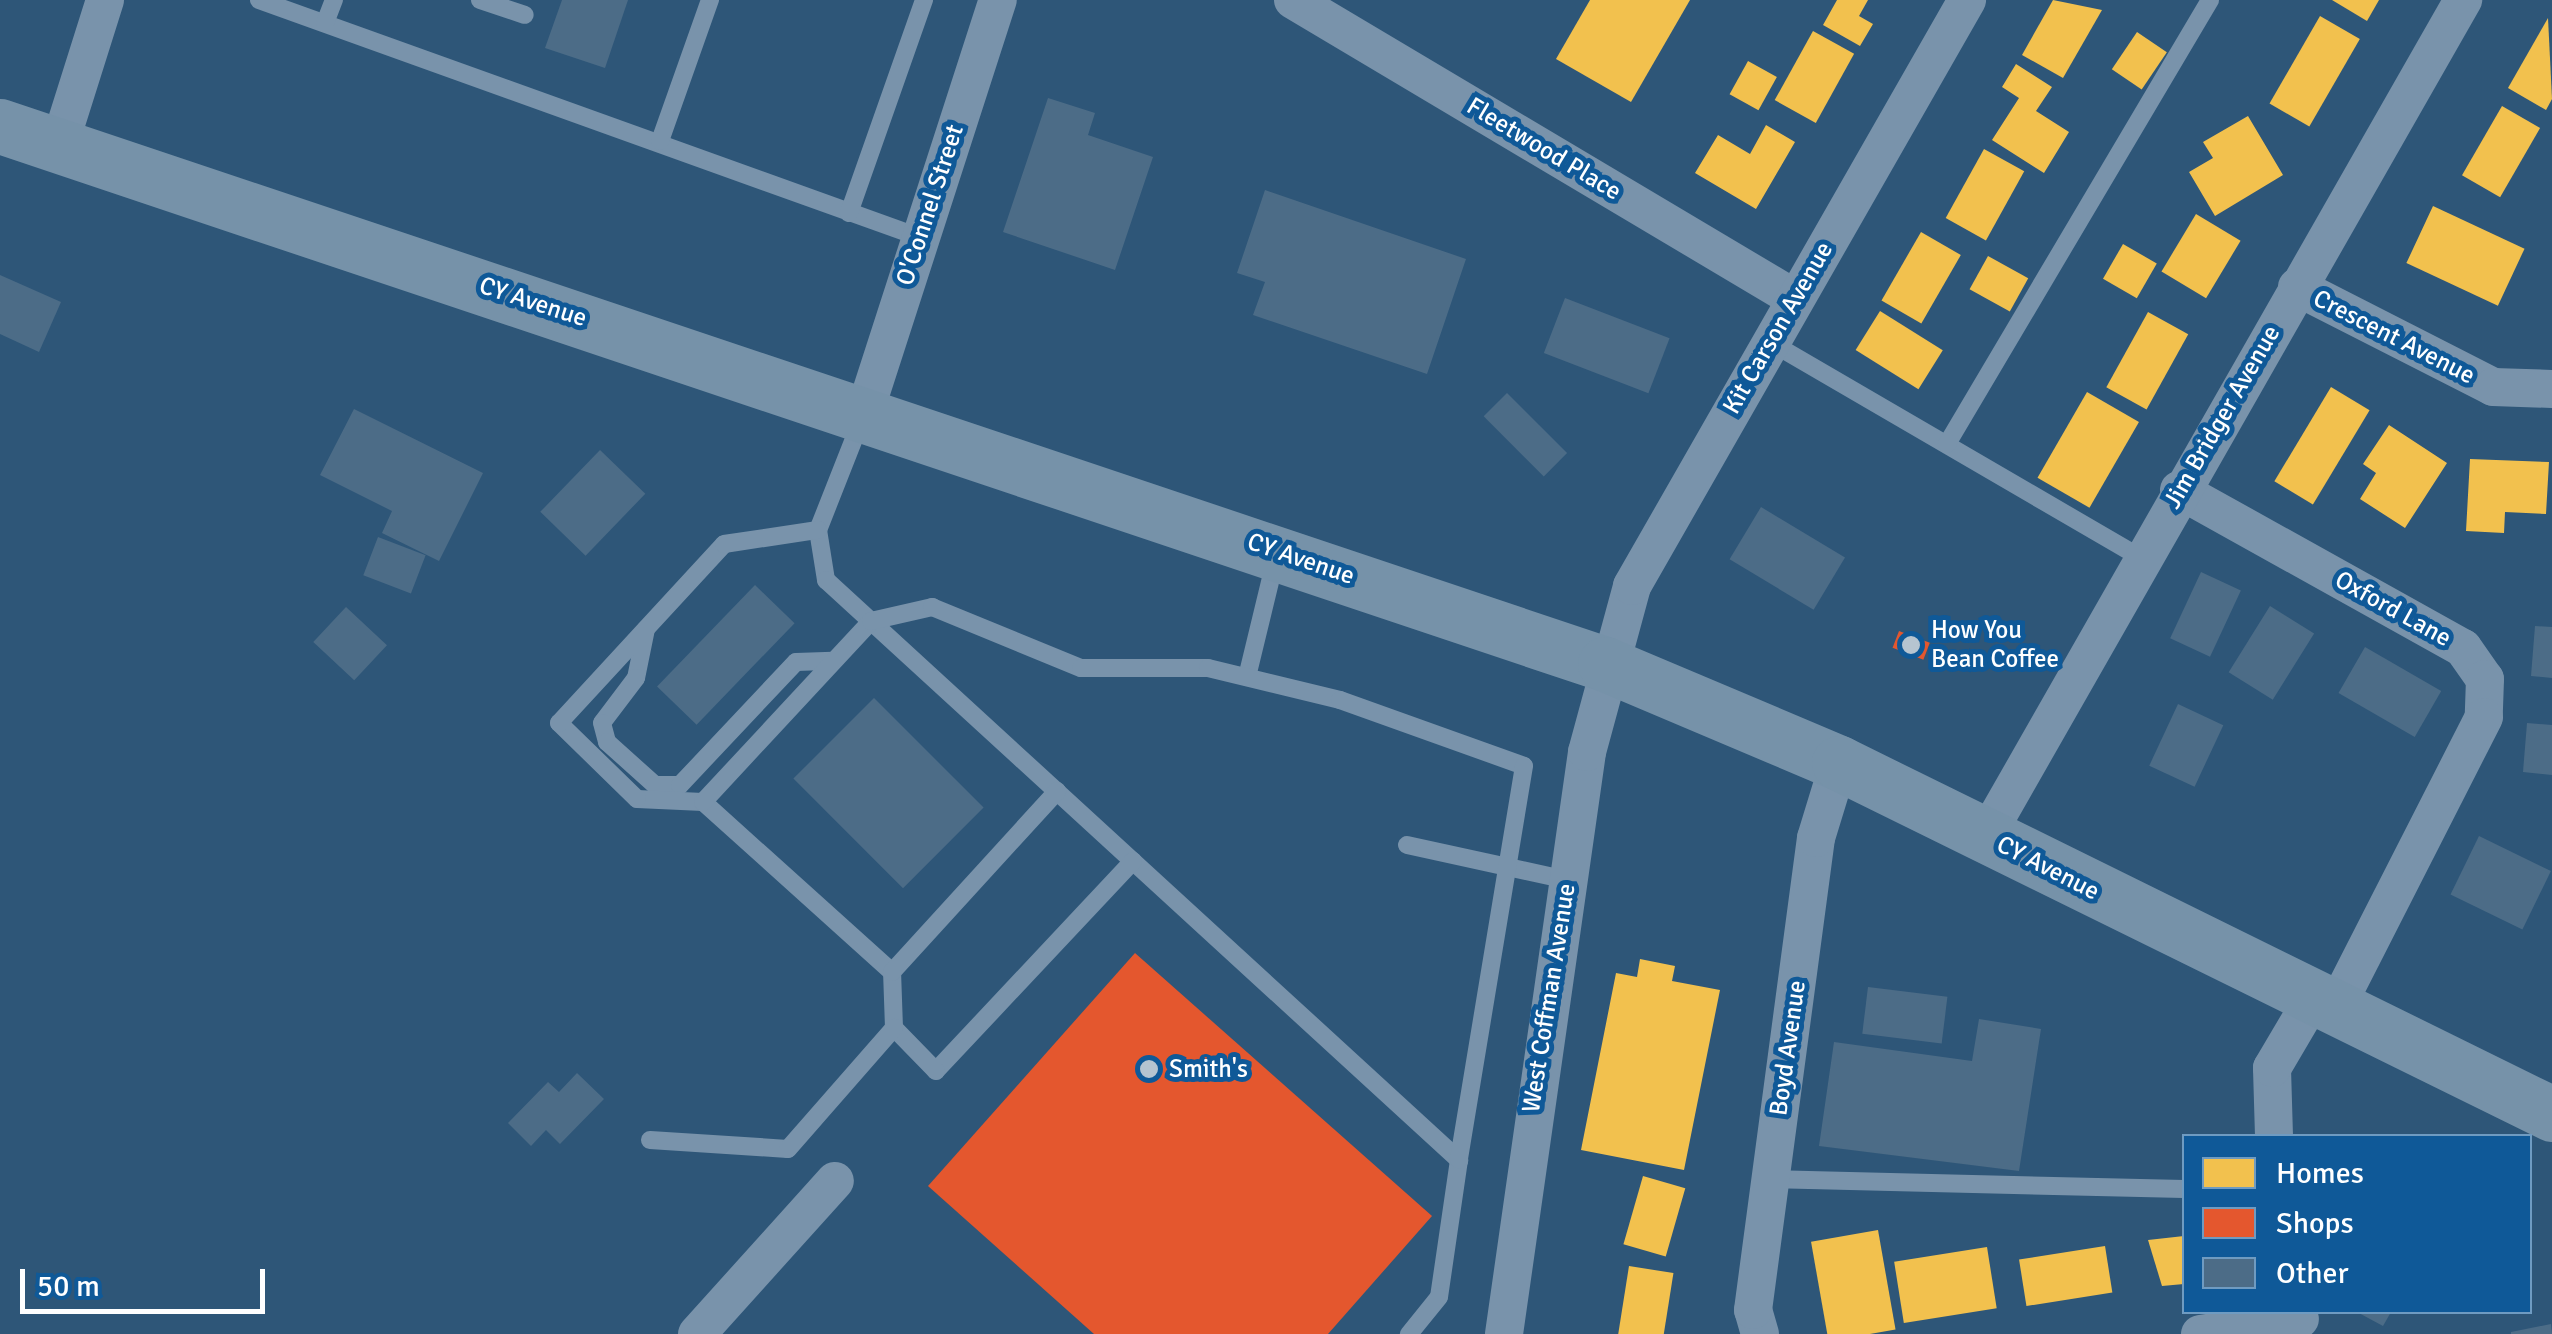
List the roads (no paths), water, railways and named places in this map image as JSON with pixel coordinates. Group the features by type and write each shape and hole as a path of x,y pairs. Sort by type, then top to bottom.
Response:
{"main road":[{"name":"CY Avenue","path":"0,126 865,411 1605,664 1840,764 2552,1114"}],"street":[{"path":"59,146 106,0"},
{"name":"O'Connel Street","path":"865,411 998,0"},
{"name":"Fleetwood Place","path":"1293,0 1794,298"},
{"name":"Kit Carson Avenue","path":"1605,664 1632,586 1967,0"},
{"name":"Jim Bridger Avenue","path":"1986,836 2179,490 2463,0"},
{"name":"Crescent Avenue","path":"2297,287 2493,387 2552,388"},
{"name":"Oxford Lane","path":"2179,490 2464,648 2485,679 2484,718 2323,1004 2272,1068 2274,1134"},
{"name":"West Coffman Avenue","path":"1504,1334 1567,880 1605,664"},
{"name":"Boyd Avenue","path":"1760,1334 1753,1310 1816,838 1840,764"},
{"path":"696,1334 835,1181"},
{"path":"2200,1334 2301,1322"}],"lane":[{"path":"258,0 919,236"},
{"path":"325,24 334,0"},
{"path":"480,0 524,15"},
{"path":"660,141 710,0"},
{"path":"849,213 924,0"},
{"path":"1947,444 2210,0"},
{"path":"1770,342 2142,558"},
{"path":"865,411 818,530 826,580 1459,1160"},
{"path":"818,530 724,544 559,723 636,799 704,802 892,972"},
{"path":"1247,677 1278,552"},
{"path":"704,802 871,621 932,607 1081,668 1247,677 1524,766 1439,1297 1409,1334"},
{"path":"646,628 636,678 602,722 608,742 655,786 680,785 796,662 833,662"},
{"path":"1057,792 892,972 894,1028 936,1071 1133,861"},
{"path":"1408,846 1567,880"},
{"path":"650,1140 788,1148 894,1028"},
{"path":"1770,1178 2182,1189"}],"place":[{"name":"How You Bean Coffee","path":"1911,645"},
{"name":"Smith's","path":"1149,1069"}]}
